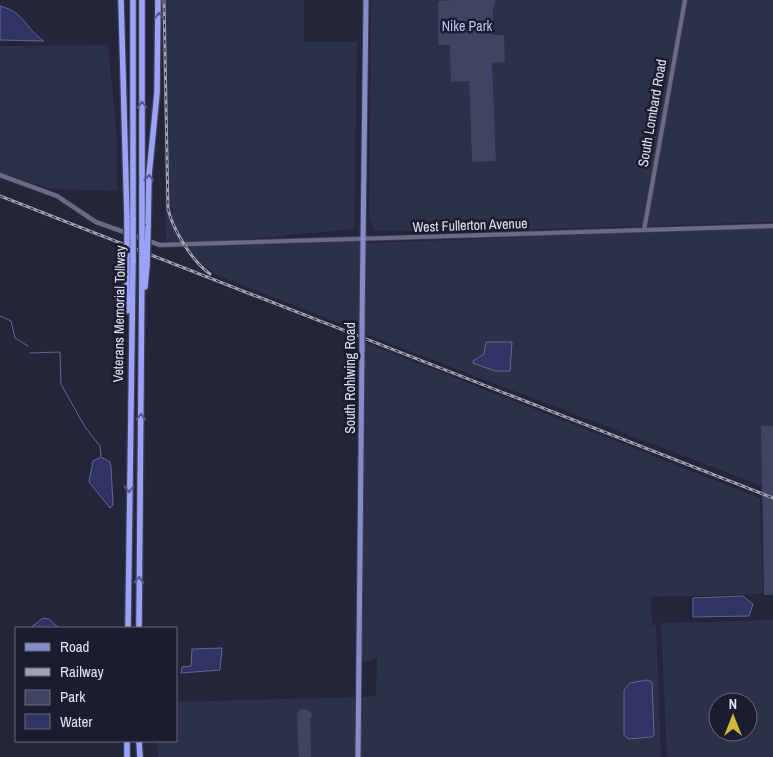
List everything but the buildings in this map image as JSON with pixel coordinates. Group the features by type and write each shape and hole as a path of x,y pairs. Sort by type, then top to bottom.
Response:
{"highway":[{"path":"121,0 130,219"},
{"name":"Veterans Memorial Tollway","path":"128,627 133,0"},
{"name":"Veterans Memorial Tollway","path":"139,627 142,314 145,265 142,0"},
{"path":"145,225 158,93 158,0"},
{"path":"127,742 127,757"},
{"path":"138,742 139,757"}],"main road":[{"name":"South Rohlwing Road","path":"358,757 366,0"}],"street":[{"name":"South Lombard Road","path":"644,230 685,0"},
{"name":"West Fullerton Avenue","path":"0,175 57,196 96,222 153,243 168,245 773,226"}],"shaded area":[{"path":"162,0 304,0 304,42 357,42 354,229 240,240 166,243"},
{"path":"371,0 452,0 438,1 438,45 450,45 469,81 472,162 496,160 492,63 505,62 493,36 493,9 496,0 773,0 773,222 506,230 375,231 369,216"},
{"path":"108,45 117,139 117,191 52,189 0,173 0,46"},
{"path":"773,228 773,426 761,426 762,486 365,334 366,243"},
{"path":"361,242 359,331 219,276 200,263 188,247"},
{"path":"364,342 760,498 763,594 651,597 652,625 656,625 661,757 361,757 361,697 376,696 377,658 361,663"},
{"path":"773,620 773,757 667,757 661,623"},
{"path":"357,697 356,757 158,757 157,742 178,742 178,702"}],"green space":[{"name":"Nike Park","path":"496,0 493,9 493,35 504,35 505,62 492,63 496,161 472,162 469,81 451,82 450,45 438,45 438,1"},
{"path":"761,426 773,426 773,595 764,595"},
{"path":"305,709 311,712 312,717 310,718 311,757 299,757 297,715 299,710"}],"water":[{"path":"0,6 15,12 44,41 0,40"},
{"path":"486,342 512,342 510,371 495,371 473,363 473,361 484,354"},
{"path":"101,457 110,462 111,467 113,505 110,508 89,482 93,461"},
{"path":"743,596 753,604 749,616 693,617 693,598"},
{"path":"43,618 49,619 58,627 31,627"},
{"path":"222,648 220,670 181,673 182,667 191,666 192,649"},
{"path":"647,680 652,682 654,734 652,737 628,739 624,735 624,690 630,683"}],"waterway":[{"path":"0,316 11,321 15,338 28,346"},
{"path":"30,353 60,352 61,384 85,427 100,446 101,456"}],"railway":[{"path":"164,0 168,209 184,245 210,274"},
{"path":"0,196 773,498"}]}
